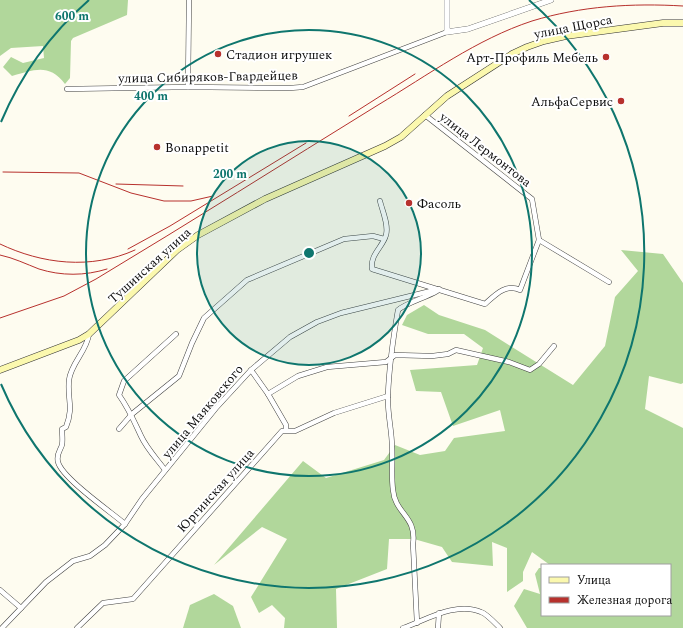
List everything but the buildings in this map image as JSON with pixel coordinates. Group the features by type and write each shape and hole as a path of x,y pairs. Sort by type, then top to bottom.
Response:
{"main road":[{"name":"улица Щорса","path":"401,137 447,96 512,54 527,47 544,41 573,35 663,23 683,23"},
{"name":"Тушинская улица","path":"0,370 79,340 89,334 177,250 198,235 265,199 385,146 401,137"}],"street":[{"path":"188,87 189,0"},
{"path":"447,0 447,32"},
{"name":"улица Сибиряков-Гвардейцев","path":"67,89 303,87 447,32 468,29 551,0"},
{"name":"улица Лермонтова","path":"425,115 532,199 539,240"},
{"path":"380,201 387,229 384,239 373,260 372,269 485,304 498,292 504,289 515,288 520,290 539,240 608,282"},
{"path":"119,429 132,414 179,376 204,318 246,280 344,239 373,236 384,239"},
{"path":"417,623 413,544 414,533 411,522 396,503 393,492 388,396 390,359 398,310 401,307 426,298 439,289"},
{"name":"улица Маяковского","path":"2,628 46,582 73,561 90,556 105,545 125,524 142,499 165,470 251,370 290,337 317,322 341,313 439,289"},
{"path":"89,334 88,341 73,369 69,380 71,414 66,427 62,429 62,445 57,452 58,462 63,472 125,524"},
{"path":"165,470 142,437 132,414 119,395 124,381 176,334"},
{"path":"268,394 298,376 327,367 386,362 395,355 432,356 448,354 456,350 509,362 530,370 539,364 554,346"},
{"path":"251,370 268,394 286,425 286,430 295,431 334,413 388,396"},
{"name":"Юргинская улица","path":"77,628 103,603 133,599 282,431 286,430"},
{"path":"0,590 21,608"},
{"path":"403,628 439,613 464,609 482,612 500,628"},
{"path":"438,628 439,613"}],"green space":[{"path":"0,0 128,0 127,15 73,38 71,41 70,78 65,84 59,77 47,71 34,70 12,76 3,67 11,57 23,63 44,58 43,46 11,48 0,56"},
{"path":"621,250 663,254 683,283 683,383 681,384 649,376 645,409 683,428 683,628 527,628 514,606 524,589 540,594 535,574 539,568 541,568 541,616 671,616 671,564 549,564 532,552 523,572 523,581 507,592 507,548 492,542 493,566 452,562 442,547 414,539 389,539 387,569 336,589 337,628 284,628 285,618 272,605 259,613 251,597 287,539 262,527 214,565 303,461 326,478 384,460 395,445 420,455 445,451 454,438 505,431 500,410 453,426 441,392 416,391 410,370 477,365 483,348 464,334 428,334 402,325 407,315 424,305 439,315 485,330 573,385 605,346 615,297 638,271"},
{"path":"214,594 233,606 241,628 183,628 190,605"}],"railway":[{"path":"0,318 64,296 96,279 453,58 492,38 532,21 569,12 626,5 683,6"},
{"path":"349,116 415,74"},
{"path":"128,249 170,226 306,143"},
{"path":"3,172 79,173 131,193 164,201 191,201 213,196"},
{"path":"116,184 183,186"},
{"path":"0,244 33,256 67,262 101,260 135,250"},
{"path":"0,255 15,259 39,269 56,273 82,274 107,269"}],"place":[{"name":"Стадион игрушек","path":"218,54"},
{"name":"Арт-Профиль Мебель","path":"606,57"},
{"name":"АльфаСервис","path":"621,101"},
{"name":"Bonappetit","path":"157,147"},
{"name":"Фасоль","path":"409,203"}]}
